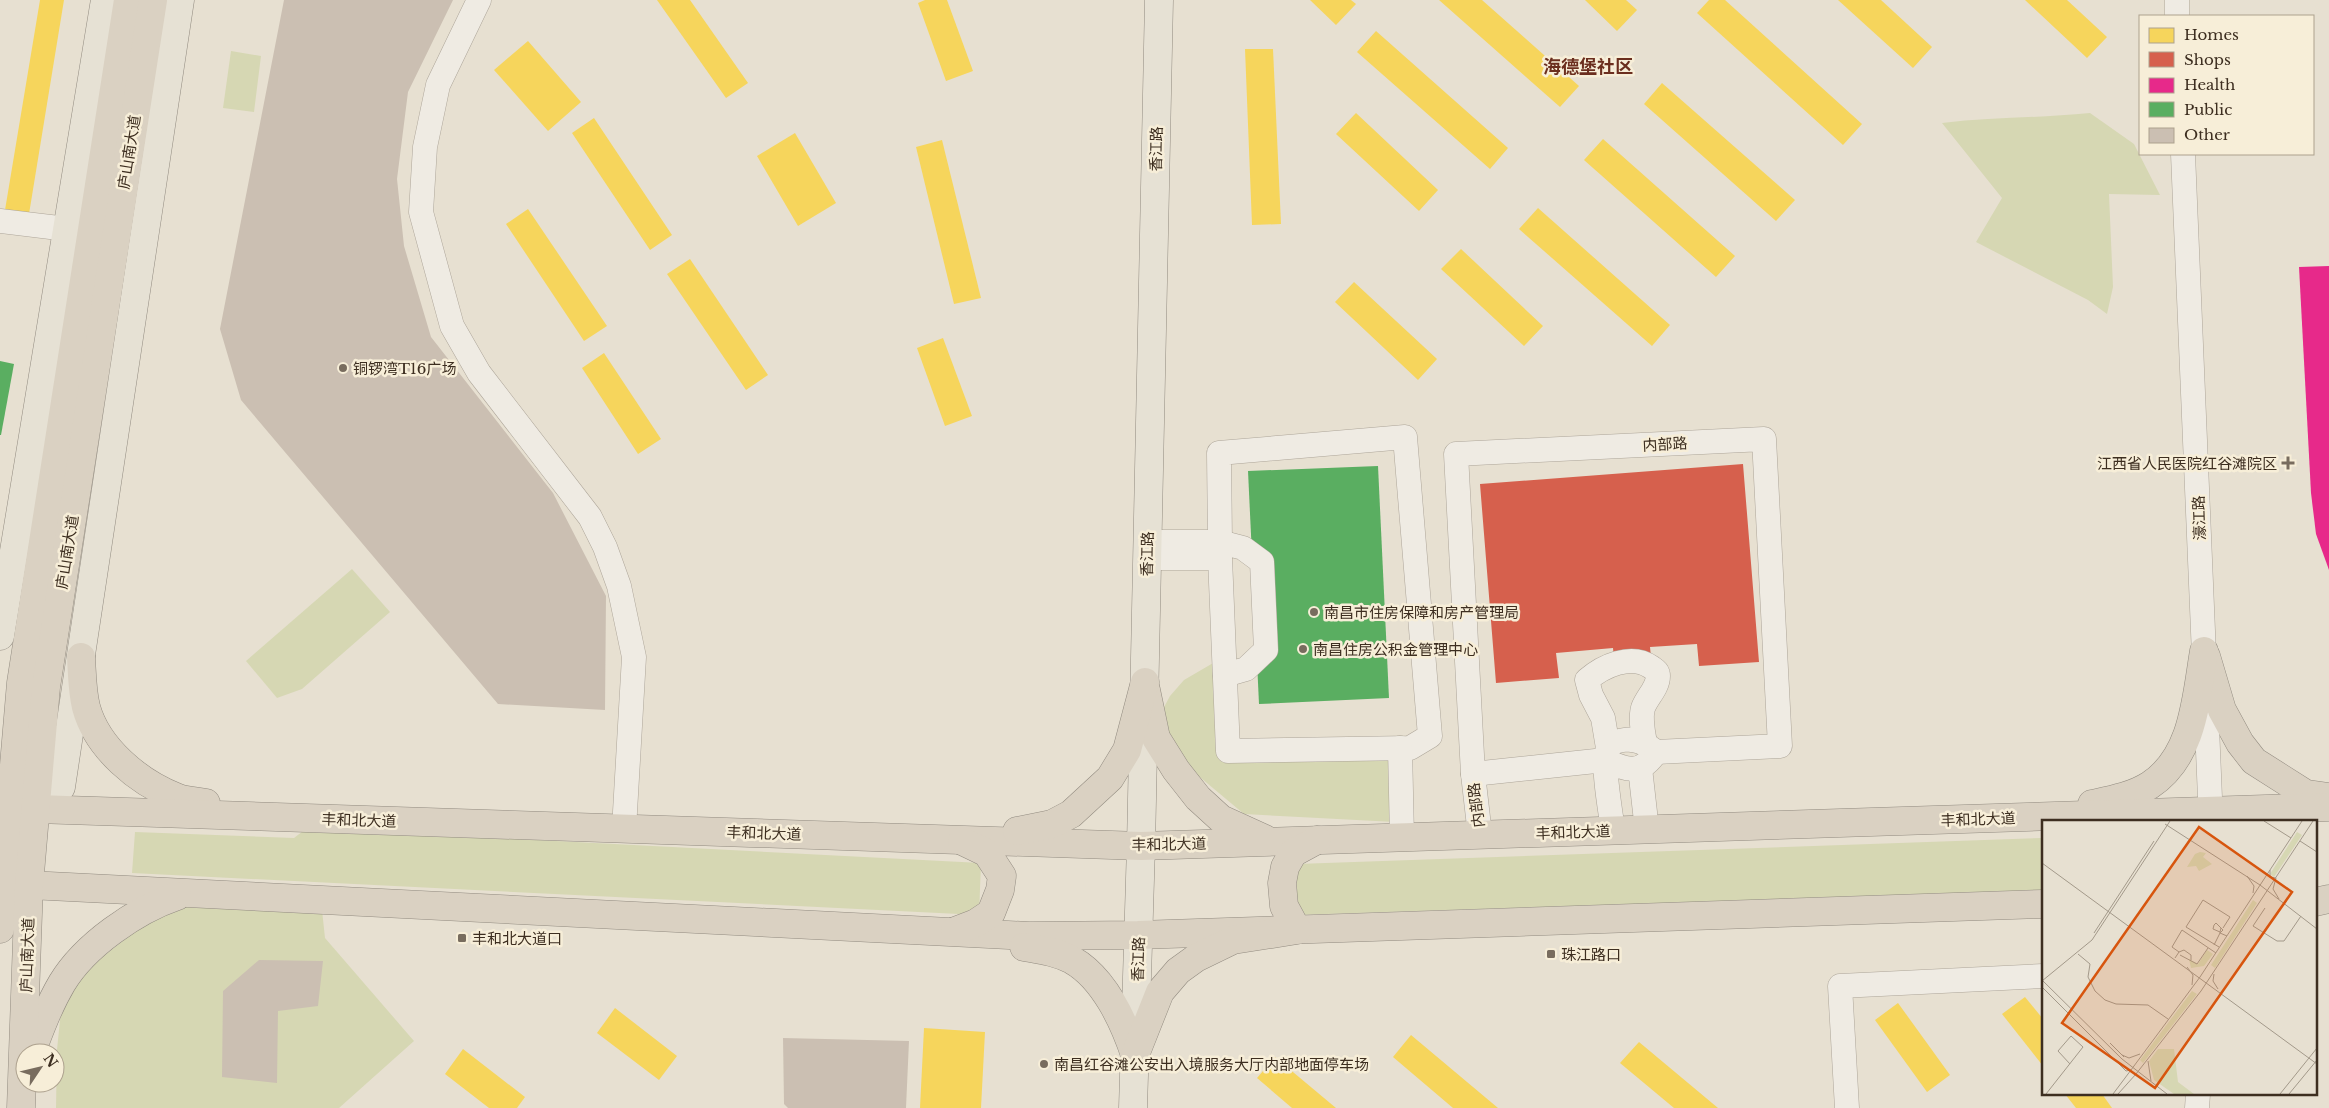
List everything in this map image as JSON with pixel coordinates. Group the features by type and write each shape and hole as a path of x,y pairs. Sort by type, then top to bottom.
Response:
{"highway":[{"name":"庐山南大道","path":"24,1043 11,880 3,811 128,0"},
{"name":"庐山南大道","path":"0,929 11,880 36,809 46,687 153,0"},
{"path":"2204,651 2222,710 2240,743 2254,761 2306,794 2329,797"},
{"path":"2045,819 2130,794 2149,785 2166,771 2191,729 2204,651"},
{"path":"80,657 86,707 98,733 120,761 148,783 177,798 276,817"},
{"path":"958,840 1052,824 1082,804 1110,778 1128,750 1144,682"},
{"path":"1144,682 1156,738 1176,770 1198,798 1221,819 1271,841"},
{"name":"丰和北大道","path":"3,811 36,809 1141,846 2045,819 2211,817 2329,807"},
{"path":"952,933 976,923 991,913 1000,890 1002,876 987,853 958,840"},
{"path":"1297,930 1284,906 1282,883 1285,867 1293,853 1317,840"},
{"path":"11,880 184,893 1029,936 1297,930 2042,904"},
{"path":"35,1043 44,1018 63,982 85,954 142,911 184,893"},
{"path":"2316,896 2329,897"},
{"path":"2316,902 2329,897"},
{"path":"1135,1055 1160,992 1178,971 1196,958 1232,940 1297,930"},
{"path":"952,933 1054,952 1074,961 1096,981 1113,1005 1126,1028 1135,1055"},
{"name":"庐山南大道","path":"20,1108 22,1093"}],"main road":[{"path":"0,636 105,0"},
{"path":"36,809 61,787 180,0"},
{"name":"香江路","path":"1133,1108 1141,846 1159,0"}],"street":[{"path":"478,0 438,85 425,148 421,212 452,326 480,373 590,516 605,547 619,586 634,657 624,828"},
{"path":"2177,0 2177,15"},
{"name":"濠江路","path":"2183,155 2211,817"},
{"path":"0,221 68,229"},
{"path":"1405,437 1430,736 1405,748 1228,751 1220,550 1220,453 1405,437"},
{"name":"内部路","path":"1480,835 1473,774 1456,454 1764,439 1780,746 1647,754"},
{"path":"1147,550 1220,550 1243,548 1262,562 1266,650 1246,669 1225,675"},
{"path":"1613,831 1603,718 1591,695 1587,680 1604,667 1631,661 1645,663 1657,671 1658,675 1656,684 1643,708 1642,727 1647,754 1647,830"},
{"path":"1405,748 1407,837"},
{"path":"1606,754 1624,769 1647,754"},
{"name":"内部路","path":"1473,774 1606,754"},
{"path":"1847,1108 1840,986 2042,976"}],"green space":[{"path":"231,51 261,56 254,112 223,108"},
{"path":"2090,113 2134,144 2160,195 2109,194 2113,287 2107,314 2088,300 1976,242 2002,198 1942,123"},
{"path":"352,569 390,612 302,689 277,698 246,661"},
{"path":"1220,659 1225,755 1394,749 1395,822 1244,814 1171,753 1156,722 1170,696 1184,680"},
{"path":"307,828 981,863 979,915 132,873 135,832 294,838"},
{"path":"2042,838 2042,891 1296,915 1297,864"},
{"path":"182,906 322,910 325,938 414,1041 339,1108 56,1108 56,1093 65,1093 65,1043 58,1043 61,1010 81,974 143,925"}],"building: Homes":[{"path":"40,0 64,0 29,214 5,210"},
{"path":"657,0 690,0 748,83 726,98"},
{"path":"925,0 947,0 973,71 946,81 918,3"},
{"path":"1310,0 1351,0 1356,4 1336,25"},
{"path":"1439,0 1482,0 1579,86 1560,107"},
{"path":"1585,0 1626,0 1637,10 1617,31"},
{"path":"1709,0 1725,0 1862,124 1843,145 1697,13"},
{"path":"1838,0 1881,0 1932,47 1913,68"},
{"path":"2025,0 2067,0 2107,37 2087,58"},
{"path":"1376,31 1508,148 1490,169 1357,52"},
{"path":"528,41 581,102 548,131 494,70"},
{"path":"1245,49 1273,49 1281,224 1252,225"},
{"path":"1662,83 1795,200 1776,221 1644,104"},
{"path":"1356,113 1438,190 1419,211 1336,134"},
{"path":"594,118 672,235 650,250 572,133"},
{"path":"795,133 836,203 798,226 757,156"},
{"path":"1603,139 1735,256 1716,277 1584,160"},
{"path":"942,140 981,298 954,304 916,147"},
{"path":"1538,208 1670,325 1652,346 1519,229"},
{"path":"528,209 607,326 584,341 506,224"},
{"path":"1461,249 1543,326 1524,346 1441,269"},
{"path":"690,259 768,375 746,390 667,274"},
{"path":"1354,282 1437,359 1418,380 1335,302"},
{"path":"943,338 972,416 945,426 917,348"},
{"path":"604,353 661,439 638,454 582,368"},
{"path":"2025,997 2042,1018 2042,1065 2002,1014"},
{"path":"1898,1003 1950,1075 1927,1092 1875,1020"},
{"path":"615,1008 677,1056 659,1080 597,1033"},
{"path":"924,1028 985,1032 981,1108 920,1108"},
{"path":"1411,1035 1498,1108 1453,1108 1393,1057"},
{"path":"1639,1042 1718,1108 1674,1108 1620,1063"},
{"path":"463,1049 525,1097 517,1108 489,1108 445,1074"},
{"path":"1275,1057 1336,1108 1292,1108 1257,1078"},
{"path":"2067,1096 2103,1096 2112,1108 2076,1108"}],"building: Shops":[{"path":"1743,464 1759,662 1699,666 1697,644 1650,647 1652,667 1615,670 1613,648 1556,653 1559,678 1496,683 1480,484"}],"building: Health":[{"path":"2329,266 2329,570 2316,534 2311,493 2299,267"}],"building: Public":[{"path":"0,361 14,364 1,435 0,435"},
{"path":"1378,466 1389,698 1259,704 1248,471"}],"building: Other":[{"name":"铜锣湾T16广场","path":"284,0 453,0 408,92 397,179 404,246 431,337 553,493 606,596 605,710 498,704 241,400 220,329"},
{"path":"259,960 323,961 318,1006 278,1011 277,1083 222,1077 223,991"},
{"path":"783,1038 909,1041 906,1108 788,1108 784,1104"}],"place":[{"name":"铜锣湾T16广场","path":"343,368"},
{"name":"江西省人民医院红谷滩院区","path":"2288,463"},
{"name":"南昌市住房保障和房产管理局","path":"1314,612"},
{"name":"南昌住房公积金管理中心","path":"1303,649"},
{"name":"丰和北大道口","path":"462,938"},
{"name":"珠江路口","path":"1551,954"},
{"name":"南昌红谷滩公安出入境服务大厅内部地面停车场","path":"1044,1064"}],"district":[{"name":"海德堡社区","path":"1588,67"}]}
